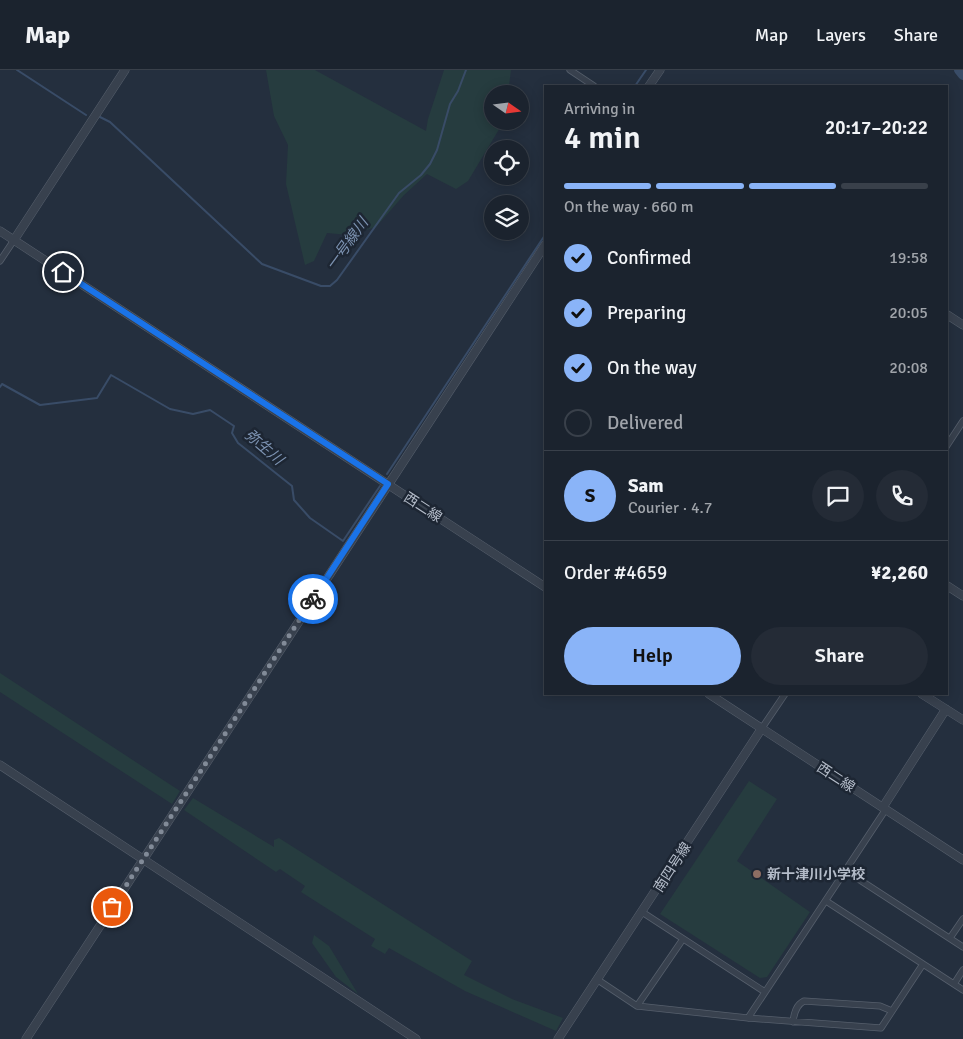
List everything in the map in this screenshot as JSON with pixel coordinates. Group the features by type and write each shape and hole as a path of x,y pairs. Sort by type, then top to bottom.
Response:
{"street":[{"path":"0,261 125,70"},
{"path":"570,70 592,85"},
{"path":"650,85 660,70"},
{"name":"西二線","path":"0,231 544,586"},
{"path":"26,1039 544,247"},
{"path":"948,315 963,325"},
{"path":"948,443 963,421"},
{"path":"948,587 963,596"},
{"name":"西二線","path":"711,695 963,860"},
{"name":"南四号線","path":"558,1039 784,695"},
{"path":"924,695 963,720"},
{"path":"748,1018 846,871 946,709"},
{"path":"0,765 416,1039"},
{"path":"846,871 963,947"},
{"path":"826,901 963,990"},
{"path":"642,912 765,992"},
{"path":"950,938 963,918"},
{"path":"637,1006 682,939"},
{"path":"598,980 637,1006 748,1018 881,1028 923,964"},
{"path":"954,984 963,970"},
{"path":"793,1022 794,1014 804,1001 880,1006 892,1011"}],"green space":[{"path":"266,70 315,70 426,131 444,70 511,70 509,85 484,85 484,130 499,130 493,140 484,140 484,154 468,181 456,189 427,174 404,195 376,227 349,235 327,233 314,261 305,265 286,184 288,145 274,116"},
{"path":"0,673 180,791 172,804 0,692"},
{"path":"749,781 777,799 737,861 810,912 767,977 760,978 660,914"},
{"path":"193,798 274,847 274,840 279,838 472,961 464,975 512,999 563,1018 556,1031 465,991 389,948 385,954 371,946 375,939 301,892 305,886 280,869 276,872 184,810"},
{"path":"314,935 329,946 358,994 336,977 312,943"}],"waterway":[{"name":"一号線川","path":"17,70 86,115"},
{"name":"一号線川","path":"100,117 110,122 262,264 321,286 330,286 337,280 399,193 421,175 430,164 437,150 450,104 458,91 466,70"},
{"name":"弥生川","path":"636,85 646,70"},
{"path":"959,70 963,75"},
{"name":"弥生川","path":"387,474 544,237"},
{"name":"弥生川","path":"0,387 2,384 40,405 97,398 111,375 170,409 193,414 210,410 234,426 232,433 238,443 292,486 294,500 310,518 343,541 380,486"}],"way so far":[{"path":"112,907 313,599"}],"place":[{"name":"新十津川小学校","path":"757,874"}],"route":[{"path":"63,272 388,484 313,599"}]}
